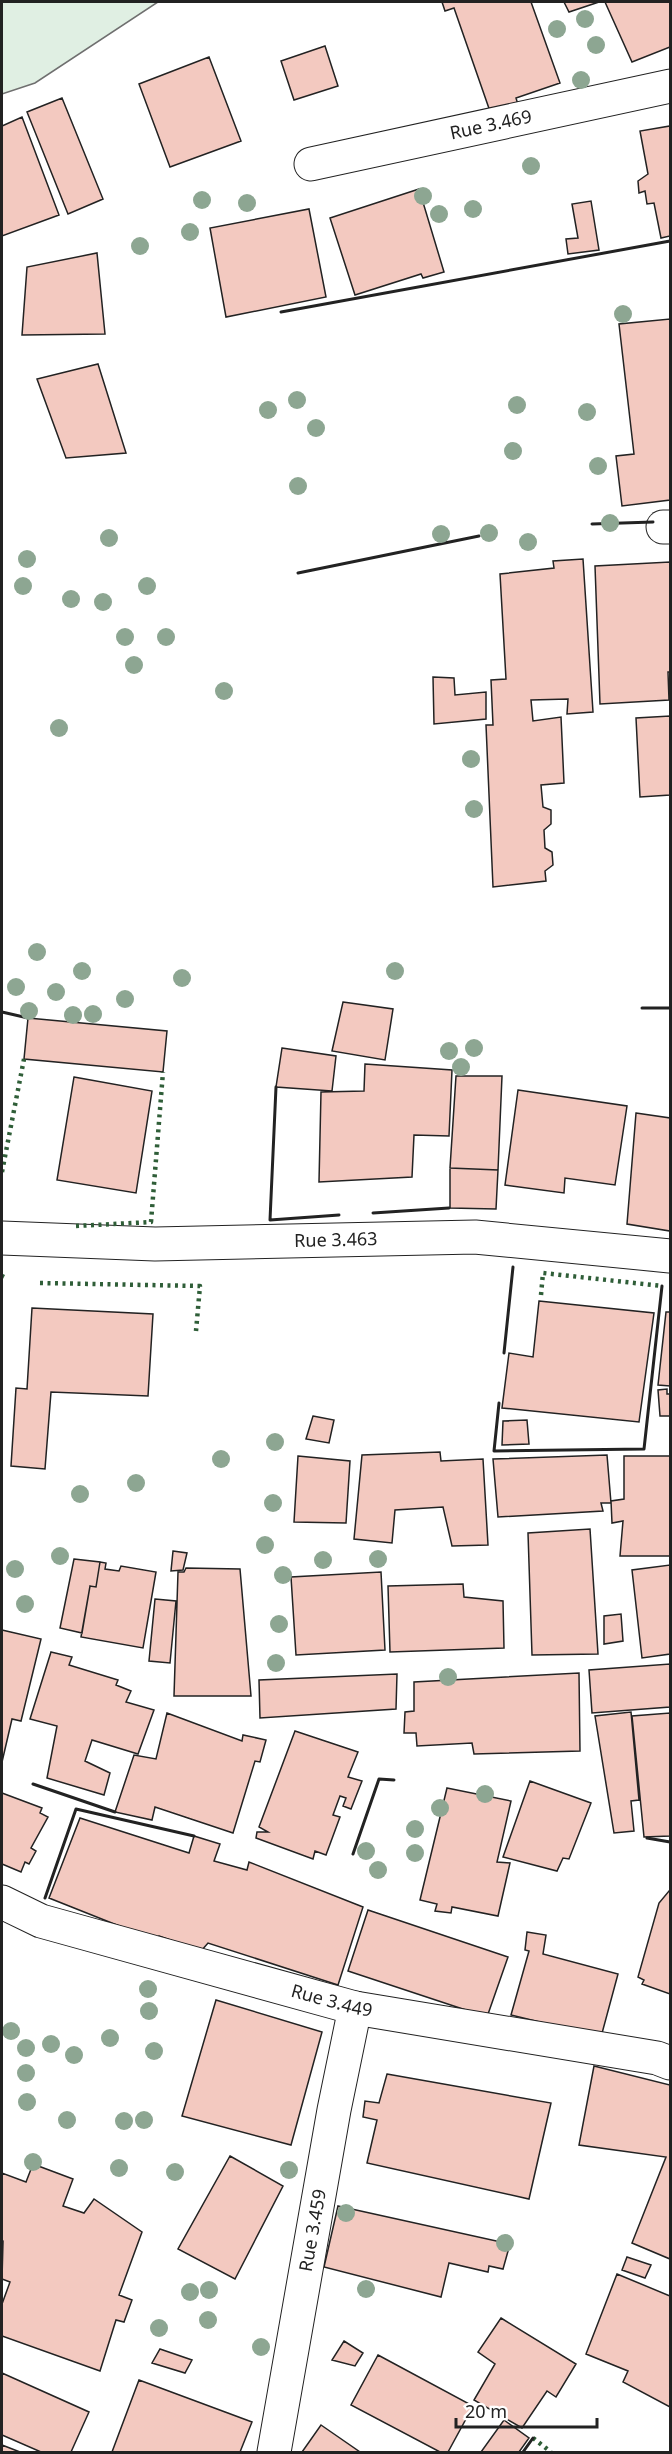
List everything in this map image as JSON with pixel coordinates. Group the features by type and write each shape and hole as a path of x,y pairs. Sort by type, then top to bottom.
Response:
{"street":[{"name":"Rue 3.469","path":"311,164 670,86"},
{"name":"Rue 3.463","path":"2,1238 156,1244 475,1237 670,1256"},
{"name":"Rue 3.449","path":"2,1902 41,1921 355,2008 670,2062"},
{"name":"Rue 3.459","path":"274,2452 334,2110 355,2008"}],"green space":[{"path":"2,2 158,2 35,83 2,94"}],"building":[{"path":"442,2 531,2 560,83 516,98 519,108 492,117 454,8 445,11"},
{"path":"564,2 599,2 569,12"},
{"path":"605,2 670,2 670,47 632,62"},
{"path":"325,46 338,86 294,100 281,61"},
{"path":"209,57 241,141 170,167 139,84"},
{"path":"62,98 103,199 68,214 27,112"},
{"path":"22,117 59,215 2,236 2,126"},
{"path":"670,126 670,236 661,238 654,203 647,204 645,191 639,193 638,181 648,174 640,131"},
{"path":"419,189 444,272 423,278 421,274 355,295 330,218"},
{"path":"591,201 599,250 568,254 566,239 578,238 572,204"},
{"path":"309,209 326,297 226,317 210,228"},
{"path":"97,253 105,334 22,335 27,267"},
{"path":"670,319 670,500 622,506 616,456 634,454 619,324"},
{"path":"98,364 126,453 66,458 37,379"},
{"path":"583,559 593,712 567,714 568,699 531,700 533,721 561,717 564,783 541,785 543,807 551,810 551,824 544,830 545,848 552,852 553,865 545,871 546,881 493,887 486,725 493,725 491,680 506,679 500,574 554,568 553,561"},
{"path":"670,562 669,700 600,704 595,566"},
{"path":"433,677 454,678 455,695 486,692 486,719 434,724"},
{"path":"670,716 670,795 640,797 636,718"},
{"path":"343,1002 393,1009 385,1060 332,1051"},
{"path":"28,1018 167,1031 163,1072 24,1059"},
{"path":"282,1048 336,1056 332,1091 276,1087"},
{"path":"365,1064 452,1070 449,1136 414,1135 412,1177 319,1182 321,1092 364,1091"},
{"path":"456,1076 502,1076 498,1170 450,1168"},
{"path":"74,1077 152,1091 136,1193 57,1180"},
{"path":"518,1090 627,1106 615,1185 565,1178 564,1193 505,1185"},
{"path":"636,1113 670,1118 670,1231 627,1224"},
{"path":"450,1168 498,1170 496,1209 450,1208"},
{"path":"539,1301 654,1313 639,1422 502,1408 509,1353 533,1357"},
{"path":"32,1308 153,1314 148,1396 51,1392 45,1469 11,1466 16,1388 27,1389"},
{"path":"666,1312 670,1312 670,1386 658,1385"},
{"path":"667,1389 667,1394 670,1394 670,1416 660,1416 658,1390"},
{"path":"313,1416 334,1420 329,1443 306,1439"},
{"path":"527,1420 529,1444 502,1445 503,1421"},
{"path":"440,1452 441,1461 483,1459 488,1545 452,1546 443,1507 395,1510 392,1543 354,1539 362,1455"},
{"path":"607,1455 611,1503 601,1503 603,1511 498,1517 493,1459"},
{"path":"298,1456 350,1461 346,1523 294,1522"},
{"path":"624,1456 670,1456 670,1556 620,1556 623,1521 612,1523 611,1501 624,1499"},
{"path":"590,1529 598,1654 532,1655 528,1533"},
{"path":"173,1551 187,1553 183,1570 171,1571"},
{"path":"74,1559 100,1562 96,1587 90,1586 82,1633 60,1628"},
{"path":"100,1562 106,1563 105,1569 119,1571 121,1566 156,1572 143,1648 81,1637 90,1586 96,1587"},
{"path":"670,1565 670,1654 642,1658 632,1570"},
{"path":"186,1568 240,1569 251,1696 174,1696 178,1572 184,1572"},
{"path":"381,1572 385,1650 296,1655 291,1577"},
{"path":"463,1584 464,1597 503,1601 504,1648 390,1652 388,1586"},
{"path":"155,1599 176,1601 170,1663 149,1661"},
{"path":"621,1614 623,1641 604,1644 604,1616"},
{"path":"2,1630 41,1639 21,1721 12,1719 2,1762"},
{"path":"51,1652 72,1657 69,1665 118,1680 116,1685 131,1691 126,1702 154,1710 138,1754 92,1740 85,1761 110,1773 104,1795 47,1778 57,1726 30,1719"},
{"path":"670,1664 670,1707 592,1713 589,1670"},
{"path":"579,1673 580,1751 474,1754 472,1743 417,1746 416,1733 404,1733 405,1712 414,1711 414,1682"},
{"path":"397,1674 396,1709 260,1718 259,1680"},
{"path":"631,1712 639,1800 631,1801 634,1831 614,1833 595,1716"},
{"path":"167,1713 242,1741 243,1735 266,1740 260,1762 255,1761 233,1833 155,1807 152,1820 115,1812 134,1755 156,1759"},
{"path":"670,1713 670,1836 644,1837 632,1716"},
{"path":"295,1731 358,1752 348,1777 362,1781 351,1809 343,1806 346,1798 340,1796 333,1815 340,1817 326,1855 315,1851 313,1859 256,1838 257,1832 268,1832 259,1827"},
{"path":"530,1781 591,1803 569,1859 563,1858 557,1871 503,1857"},
{"path":"447,1788 511,1801 497,1862 510,1863 498,1916 452,1907 451,1913 435,1911 437,1904 420,1900"},
{"path":"2,1793 42,1808 40,1813 48,1817 31,1848 36,1851 29,1864 25,1862 21,1872 2,1864"},
{"path":"80,1818 189,1853 194,1836 220,1844 214,1861 247,1870 249,1862 363,1907 338,1985 208,1943 201,1951 159,1936 157,1941 49,1898"},
{"path":"669,1891 670,1994 642,1984 644,1980 638,1977 659,1903"},
{"path":"368,1910 508,1957 487,2017 348,1971"},
{"path":"527,1932 546,1935 543,1954 618,1974 601,2037 511,2015 529,1951 525,1950"},
{"path":"216,2000 322,2032 291,2145 182,2116"},
{"path":"594,2066 670,2085 670,2259 632,2243 666,2157 579,2145"},
{"path":"387,2074 551,2103 529,2199 367,2163 377,2120 363,2117 365,2101 379,2103"},
{"path":"230,2156 283,2186 235,2279 178,2249"},
{"path":"33,2164 73,2179 63,2206 84,2213 94,2199 142,2232 119,2295 132,2300 124,2322 116,2320 100,2371 2,2336 2,2304 10,2282 2,2279 2,2173 26,2182"},
{"path":"338,2206 510,2244 503,2269 489,2266 488,2272 449,2263 441,2297 324,2267"},
{"path":"627,2257 651,2265 645,2278 622,2270"},
{"path":"617,2274 670,2296 670,2407 623,2382 628,2371 586,2354"},
{"path":"501,2318 576,2364 556,2397 547,2391 522,2428 474,2400 495,2364 478,2352"},
{"path":"344,2341 363,2353 355,2366 332,2360"},
{"path":"160,2349 192,2360 185,2373 152,2363"},
{"path":"378,2355 473,2406 448,2452 440,2452 351,2405"},
{"path":"2,2373 89,2412 71,2452 41,2452 2,2435"},
{"path":"139,2380 252,2422 240,2452 112,2452"},
{"path":"504,2420 529,2438 519,2452 481,2452"},
{"path":"321,2425 360,2452 302,2452"},
{"path":"2,2445 20,2452 2,2452"}],"hedge":[{"path":"2,1172 24,1059"},
{"path":"76,1226 151,1222 163,1072"},
{"path":"541,1295 543,1273 662,1286"},
{"path":"40,1283 200,1286 196,1331"},
{"path":"533,2438 551,2452"}],"wall":[{"path":"281,312 670,241"},
{"path":"592,524 653,522"},
{"path":"298,573 479,536"},
{"path":"642,1008 670,1008"},
{"path":"2,1012 28,1018"},
{"path":"276,1087 270,1220 339,1215"},
{"path":"373,1213 449,1208"},
{"path":"504,1353 513,1267"},
{"path":"499,1403 494,1451 644,1449 662,1286"},
{"path":"353,1854 379,1779 394,1780"},
{"path":"33,1784 115,1812"},
{"path":"45,1898 76,1809 194,1836"},
{"path":"647,1838 670,1842"},
{"path":"523,2452 533,2438"}]}
